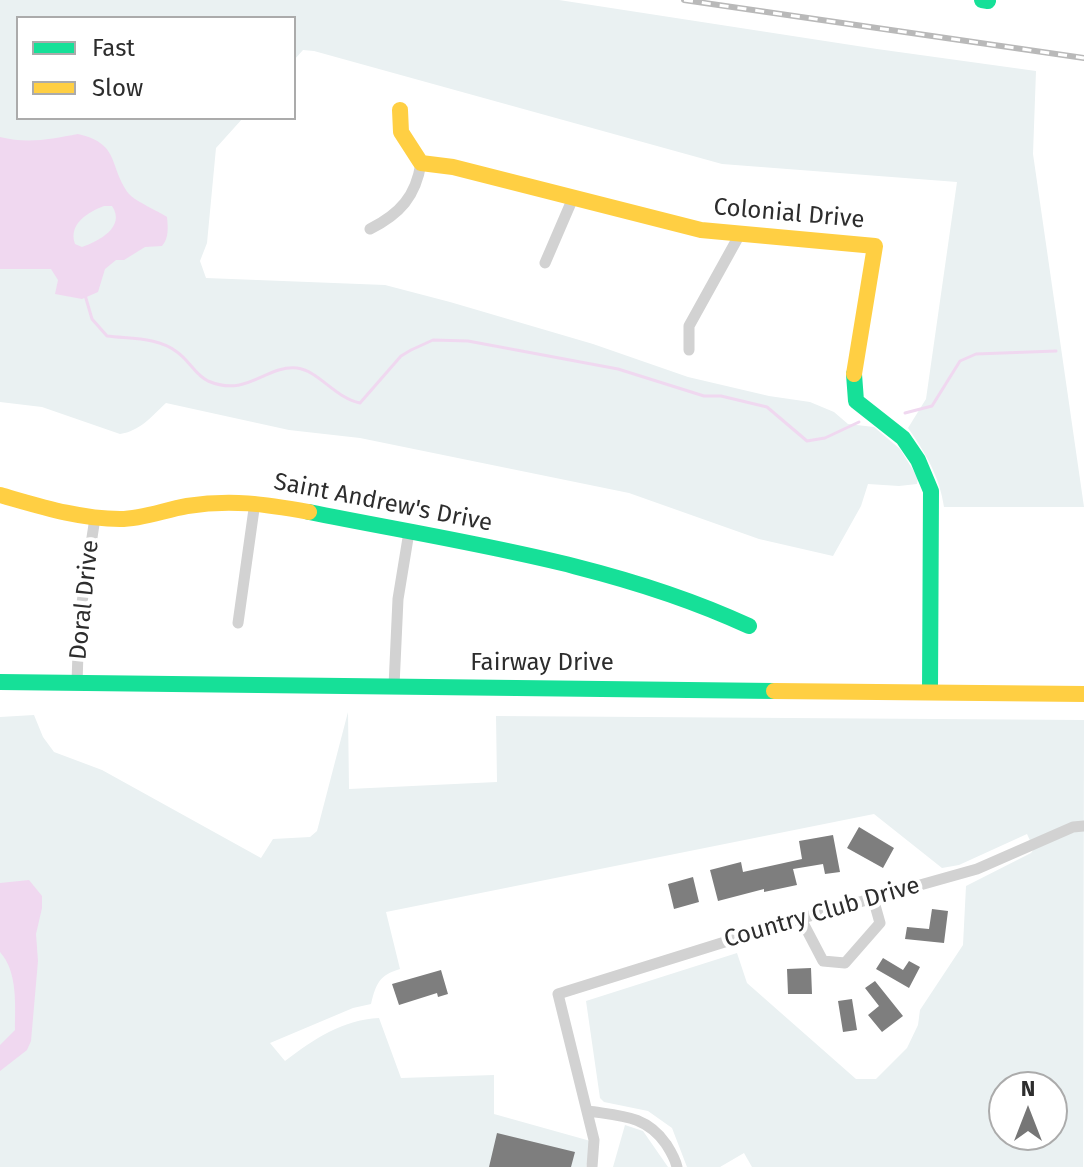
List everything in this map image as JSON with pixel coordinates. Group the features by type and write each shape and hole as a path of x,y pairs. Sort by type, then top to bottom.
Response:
{"street":[{"path":"370,229 393,217 418,185 421,163 401,132 400,110"},
{"name":"Colonial Drive","path":"421,163 453,167 701,230 875,246 854,375 856,401 907,441 921,461 931,491 930,690"},
{"path":"545,263 573,198"},
{"path":"689,350 689,326 740,234"},
{"name":"Saint Andrew's Drive","path":"0,495 95,518 145,517 199,504 255,502 555,560 704,603 749,626"},
{"path":"238,623 255,502"},
{"name":"Doral Drive","path":"77,683 79,622 95,518"},
{"path":"394,686 398,599 409,532"},
{"name":"Fairway Drive","path":"0,682 1084,694"},
{"name":"Country Club Drive","path":"588,1111 558,994 801,919 977,869 1073,827 1084,826"},
{"path":"801,919 823,961 845,963 880,923 873,898"},
{"path":"592,1167 594,1140 588,1111 636,1119 656,1130 677,1167"}],"shaded area":[{"path":"0,0 559,0 1036,71 1033,154 1084,507 944,507 931,465 908,428 926,399 957,182 722,164 314,51 303,50 296,58 296,16 16,16 16,120 241,120 216,148 207,243 200,261 206,278 385,285 593,344 688,377 810,402 834,412 848,424 874,427 900,449 918,478 917,484 868,484 861,506 833,556 759,539 629,493 360,438 289,430 166,403 139,427 120,434 42,407 0,402"},
{"path":"78,134 92,138 107,150 129,194 167,217 167,236 162,246 145,247 124,260 116,260 105,269 98,292 82,299 55,294 58,280 51,269 0,269 0,137 30,140","holes":["104,206 112,206 116,220 109,232 82,247 75,244 74,230 81,220"]},
{"path":"348,712 349,789 497,782 496,716 1084,720 1083,1167 752,1167 744,1153 720,1167 687,1167 672,1128 648,1111 604,1102 600,1098 586,1001 737,953 747,983 856,1079 876,1079 907,1048 918,1025 920,1010 963,945 966,886 1034,849 1027,834 959,865 942,868 874,814 386,912 400,969 387,974 380,981 371,1004 353,1008 270,1043 285,1061 329,1032 353,1022 379,1018 401,1078 494,1075 494,1114 594,1142 586,1167 0,1167 0,717 34,715 43,737 54,752 102,770 261,858 273,839 310,837 317,831"},
{"path":"29,880 42,896 36,934 38,961 31,1041 27,1050 0,1071 0,1045 15,1030 15,1010 13,979 0,952 0,883"},
{"path":"625,1125 643,1131 668,1167 613,1167"}],"building":[{"path":"859,827 894,848 883,868 847,848"},
{"path":"833,835 840,872 825,874 823,864 793,869 797,885 764,892 764,889 718,901 710,870 741,862 743,872 802,859 799,841"},
{"path":"693,877 699,902 674,909 668,884"},
{"path":"932,909 948,911 944,943 905,939 907,927 929,929"},
{"path":"883,958 903,970 909,961 920,967 909,988 876,969"},
{"path":"811,968 812,994 788,994 787,969"},
{"path":"441,970 448,994 438,997 437,993 399,1005 392,984"},
{"path":"875,981 903,1016 882,1032 868,1015 879,1006 865,988"},
{"path":"852,999 857,1030 843,1032 838,1001"},
{"path":"497,1133 575,1152 571,1167 489,1167"}],"waterway":[{"path":"85,295 92,319 107,336 144,340 170,347 203,378 222,385 245,384 275,371 297,368 313,374 343,396 360,403 401,356 411,350 433,340 468,341 618,369 704,396 721,396 767,407 807,441 825,438 859,422"},
{"path":"905,413 932,406 960,361 976,354 1056,351"}],"railway":[{"path":"684,0 1084,58"}],"traffic: fast":[{"path":"982,0 988,1"},
{"path":"854,374 856,401 903,438 918,460 931,491 930,690"},
{"path":"309,512 477,544 588,570 643,585 749,626"},
{"path":"0,682 774,691"}],"traffic: slow":[{"path":"400,110 401,132 421,163 453,167 701,230 875,246 854,374"},
{"path":"0,495 59,511 120,519 218,503 263,505 309,512"},
{"path":"774,691 1084,694"}]}
